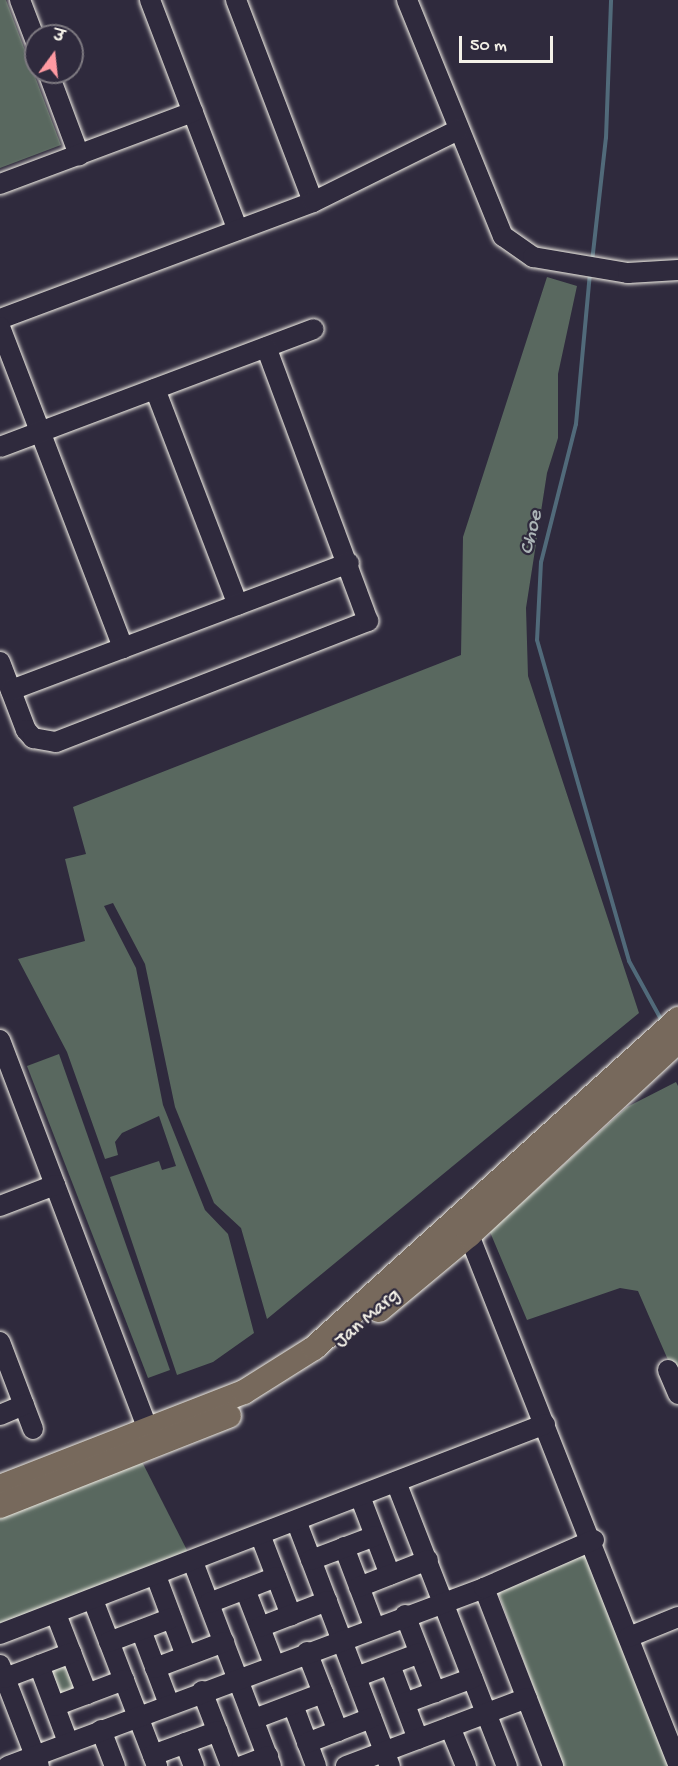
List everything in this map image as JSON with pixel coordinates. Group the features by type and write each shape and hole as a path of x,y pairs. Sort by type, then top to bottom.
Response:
{"main road":[{"name":"Jan Marg","path":"0,1506 210,1416 315,1365 469,1235 641,1062 678,1018"},
{"name":"Jan Marg","path":"152,1439 173,1421 210,1416 314,1348 641,1062 678,1041"},
{"path":"0,1487 152,1439"}],"street":[{"path":"20,0 29,24"},
{"path":"150,0 238,230"},
{"path":"236,0 313,202"},
{"path":"407,0 503,236 533,257 628,273 678,270"},
{"path":"52,84 79,155"},
{"path":"0,184 193,112"},
{"path":"0,320 313,202 458,130"},
{"path":"0,327 123,648"},
{"path":"0,447 314,329"},
{"path":"0,662 33,738 56,742 363,625 369,615 266,347"},
{"path":"155,388 238,605"},
{"path":"11,690 349,563"},
{"path":"0,1040 152,1439"},
{"path":"0,1206 55,1185"},
{"path":"469,1235 594,1540 628,1637 678,1764"},
{"path":"0,1342 33,1429"},
{"path":"668,1370 678,1394"},
{"path":"0,1415 24,1405"},
{"path":"0,1634 361,1499 396,1482 545,1424"},
{"path":"396,1482 507,1766"},
{"path":"361,1499 390,1575"},
{"path":"297,1523 387,1759"},
{"path":"311,1560 375,1536"},
{"path":"261,1537 291,1615"},
{"path":"8,1766 37,1760 68,1742 374,1626 484,1588 594,1540"},
{"path":"344,1547 374,1626"},
{"path":"359,1587 428,1560"},
{"path":"193,1562 270,1761 242,1766"},
{"path":"156,1576 186,1656"},
{"path":"209,1603 276,1577"},
{"path":"484,1588 553,1766"},
{"path":"245,1589 274,1664"},
{"path":"93,1600 155,1761 185,1743 218,1731"},
{"path":"260,1626 327,1601"},
{"path":"56,1614 87,1694"},
{"path":"405,1615 435,1692"},
{"path":"628,1637 678,1617"},
{"path":"109,1642 172,1618"},
{"path":"141,1630 169,1704"},
{"path":"155,1668 224,1642"},
{"path":"307,1652 338,1731"},
{"path":"37,1760 3,1679 71,1653"},
{"path":"356,1677 420,1653"},
{"path":"39,1665 68,1742"},
{"path":"390,1665 418,1739"},
{"path":"405,1703 473,1678"},
{"path":"55,1706 124,1680"},
{"path":"202,1691 231,1766"},
{"path":"254,1719 323,1693"},
{"path":"349,1765 387,1759 418,1739 526,1698"},
{"path":"292,1705 316,1766"},
{"path":"307,1743 371,1719"},
{"path":"450,1726 461,1765"},
{"path":"101,1730 115,1766"},
{"path":"185,1743 194,1766"}],"green space":[{"path":"0,0 6,0 24,47 24,84 38,84 61,145 0,168"},
{"path":"547,277 577,286 558,374 558,438 547,473 526,608 528,676 639,1013 267,1319 241,1228 214,1203 175,1107 145,964 113,903 104,906 136,968 163,1105 205,1210 228,1234 254,1333 213,1362 177,1375 110,1177 159,1161 162,1170 176,1166 159,1116 122,1133 115,1142 118,1155 105,1159 67,1052 18,959 85,941 65,859 86,854 73,807 461,655 463,537"},
{"path":"59,1054 170,1370 148,1378 27,1066"},
{"path":"676,1082 678,1086 678,1383 638,1291 620,1288 527,1320 490,1232 627,1107"},
{"path":"134,1446 193,1562 0,1640 0,1497"},
{"path":"585,1551 669,1766 563,1766 496,1587"},
{"path":"69,1659 81,1692 57,1701 44,1667"}],"waterway":[{"name":"Choe","path":"592,262 606,138 611,0"},
{"name":"Choe","path":"590,273 576,424 541,562 537,640 629,961 662,1021"}]}
